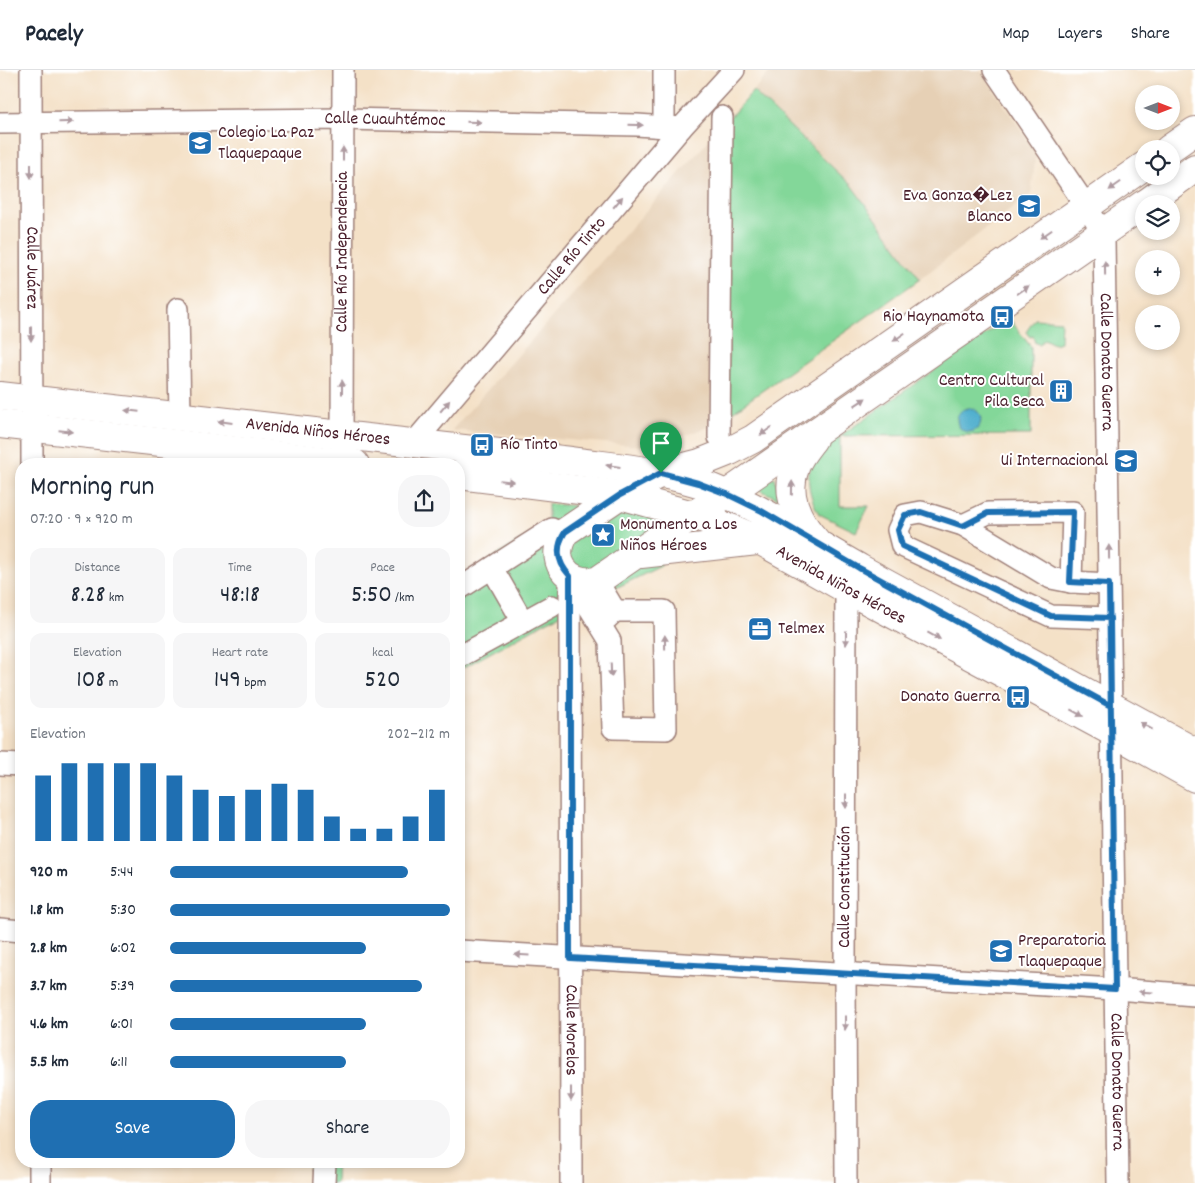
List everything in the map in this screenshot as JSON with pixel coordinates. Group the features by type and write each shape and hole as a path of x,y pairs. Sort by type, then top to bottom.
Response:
{"main road":[{"path":"1180,141 1195,131"},
{"path":"1157,195 1195,168"},
{"path":"1135,172 753,439 700,463 661,473 620,495 565,532 560,540 558,550 559,560 563,568 570,576 578,580 597,581 694,514 727,494 1135,210"},
{"name":"Avenida Niños Héroes","path":"0,396 661,473 698,483 760,510 820,545 1111,719 1195,778"},
{"name":"Avenida Niños Héroes","path":"0,424 32,427 183,454 255,458"},
{"path":"820,429 796,465 792,477 791,492 798,517 805,529 820,545"},
{"name":"Avenida Niños Héroes","path":"465,476 620,495 694,514 761,541 846,589 1111,719 1195,752"},
{"path":"637,554 761,541"}],"street":[{"name":"Calle Juárez","path":"31,70 32,458"},
{"name":"Calle Río Independencia","path":"343,70 342,436 345,458"},
{"path":"664,70 673,127"},
{"name":"Calle Río Tinto","path":"413,444 673,127 734,70"},
{"path":"994,70 1103,233"},
{"path":"719,437 722,117"},
{"name":"Calle Cuauhtémoc","path":"0,123 343,119 673,127"},
{"name":"Calle Donato Guerra","path":"1103,233 1118,1183"},
{"path":"178,309 180,416"},
{"path":"1109,584 1070,582 1051,578 963,526 921,512 905,515 898,530 902,546 1051,616 1110,618"},
{"path":"963,526 988,513 1073,512 1070,582"},
{"path":"465,585 552,529"},
{"path":"492,568 523,622"},
{"path":"570,576 607,618"},
{"name":"Calle Morelos","path":"570,576 571,1183"},
{"path":"597,581 607,618 610,641 613,728 666,729 664,611 607,618"},
{"name":"Calle Constitución","path":"846,589 846,1183"},
{"path":"465,653 552,606"},
{"path":"0,764 15,765"},
{"path":"0,929 15,930"},
{"path":"465,952 1115,989 1195,996"},
{"path":"40,1168 40,1183"},
{"path":"324,1183 325,1168"}],"shaded area":[{"path":"772,70 980,70 1036,152 1031,194 920,279 851,185 753,91"},
{"path":"717,131 711,426 652,447 452,430"}],"green space":[{"path":"753,91 851,185 920,279 728,415 730,117"},
{"path":"1009,318 1031,347 1031,435 840,436"},
{"path":"1035,319 1061,321 1060,342 1054,344 1044,339 1040,344 1035,343 1033,336 1030,337 1026,332"},
{"path":"840,436 840,506 869,506 856,532 819,514 810,489 809,472 815,455 824,444"},
{"path":"775,477 779,499 756,488"},
{"path":"548,504 632,509 658,519 667,542 661,566 548,621 465,667 465,575 548,523"},
{"path":"309,1168 337,1168 336,1183 308,1183"}],"water":[{"path":"969,408 978,411 981,420 978,429 969,432 960,429 957,420 960,411"}],"place":[{"name":"Colegio La Paz Tlaquepaque","path":"200,143"},
{"name":"Eva Gonza�Lez Blanco","path":"1029,206"},
{"name":"Rio Haynamota","path":"1002,317"},
{"name":"Centro Cultural Pila Seca","path":"1061,391"},
{"name":"Río Tinto","path":"482,445"},
{"name":"Ui Internacional","path":"1126,461"},
{"name":"Monumento a Los Niños Héroes","path":"603,535"},
{"name":"Telmex","path":"760,629"},
{"name":"Donato Guerra","path":"1018,697"},
{"name":"Preparatoria Tlaquepaque","path":"1001,951"}],"route":[{"path":"661,473 620,495 565,532 560,540 558,550 559,560 570,576 570,958 1115,989 1110,618 1109,584 1070,582 1073,512 988,513 963,526 921,512 905,515 898,530 902,546 1051,616 1110,618 1111,706 859,568 760,510 698,483 661,473"}]}
